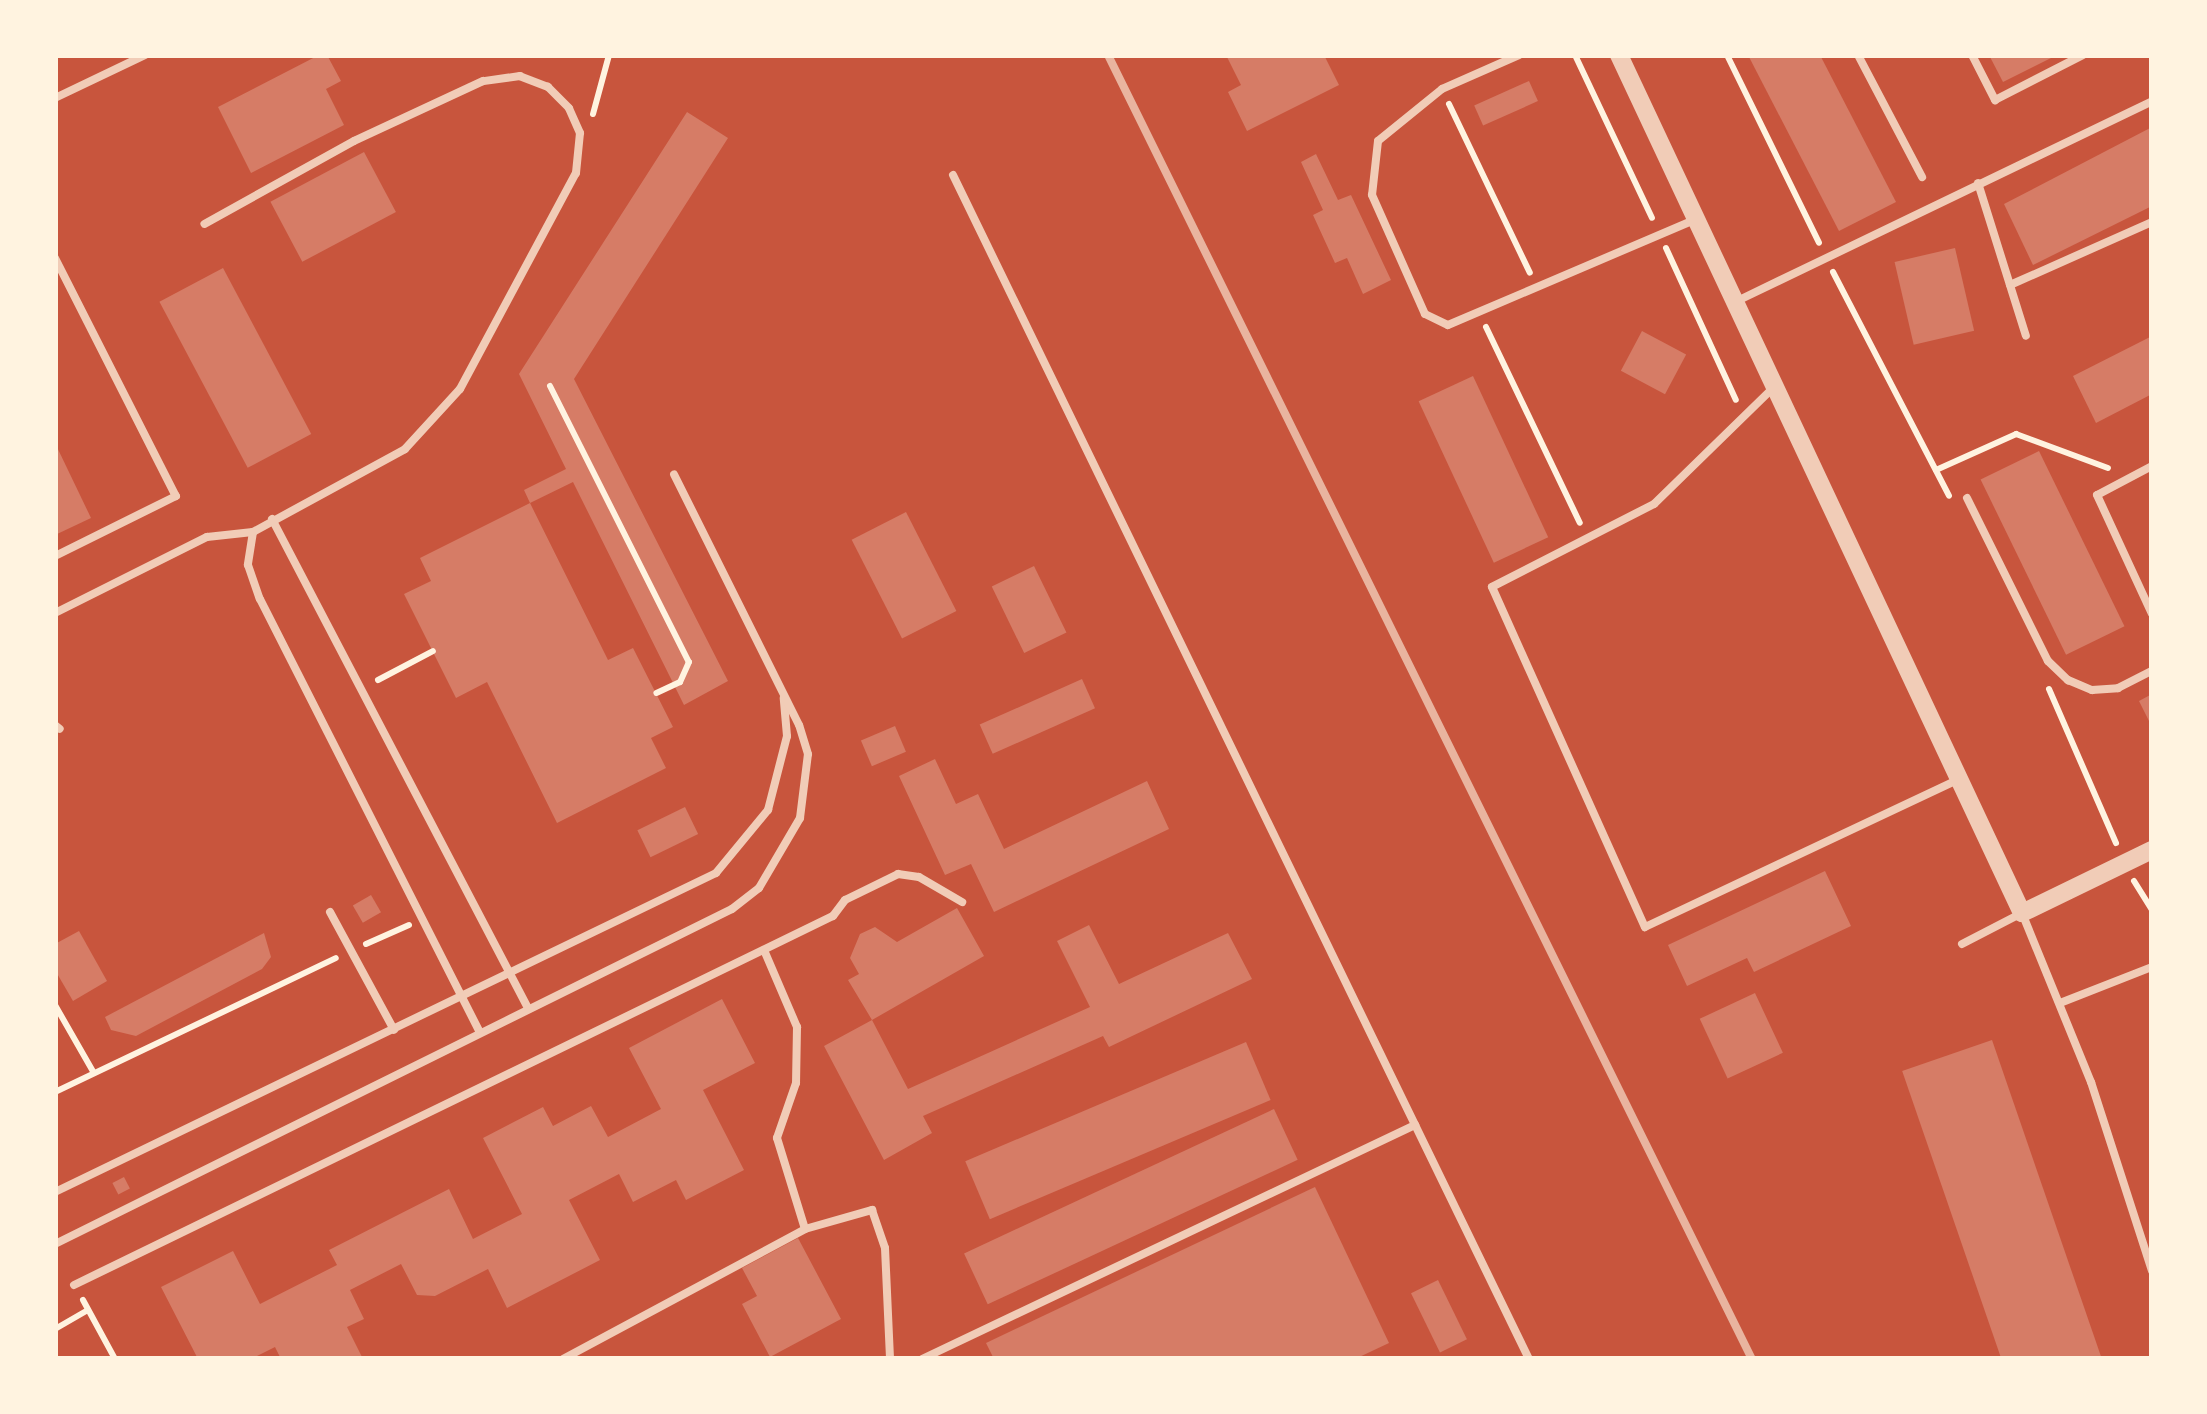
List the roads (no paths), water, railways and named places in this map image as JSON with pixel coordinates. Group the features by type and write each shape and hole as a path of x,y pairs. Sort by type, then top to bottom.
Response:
{"street":[{"path":"1619,55 2022,913 2152,850"}],"lane":[{"path":"55,98 145,55"},
{"path":"1518,55 1442,89 1378,141 1372,195 1425,314 1448,325 1694,220"},
{"path":"1858,55 1922,176"},
{"path":"1972,55 1995,100 2083,55"},
{"path":"55,613 207,537 252,532 405,449 441,415 576,173 580,133 569,108 548,87 520,76 483,80 354,141 204,224"},
{"path":"1733,303 2152,101"},
{"path":"954,175 1529,1359"},
{"path":"1978,184 2026,336"},
{"path":"2010,285 2152,222"},
{"path":"55,258 176,496 55,556"},
{"path":"1773,388 1654,504 1492,587 1645,928 1958,780"},
{"path":"2152,466 2097,495 2152,614"},
{"path":"55,1244 732,909 759,888 784,855 808,780 808,754 784,693 674,474"},
{"path":"1966,498 2048,661 2068,680 2092,690 2118,688 2152,670"},
{"path":"272,519 528,1008"},
{"path":"252,532 248,565 260,600 480,1032"},
{"path":"55,1192 462,998 732,861 768,810 780,775 787,736 784,693"},
{"path":"74,1285 764,950 898,874 919,877 962,902"},
{"path":"330,912 394,1030"},
{"path":"1962,944 2022,913 2060,1003 2152,1271"},
{"path":"764,950 797,1027 796,1083 777,1138 804,1228"},
{"path":"2060,1003 2152,967"},
{"path":"922,1359 1415,1125"},
{"path":"563,1359 804,1228 872,1210 885,1248 890,1359"}],"railway":[{"path":"1108,55 1752,1359"}]}
